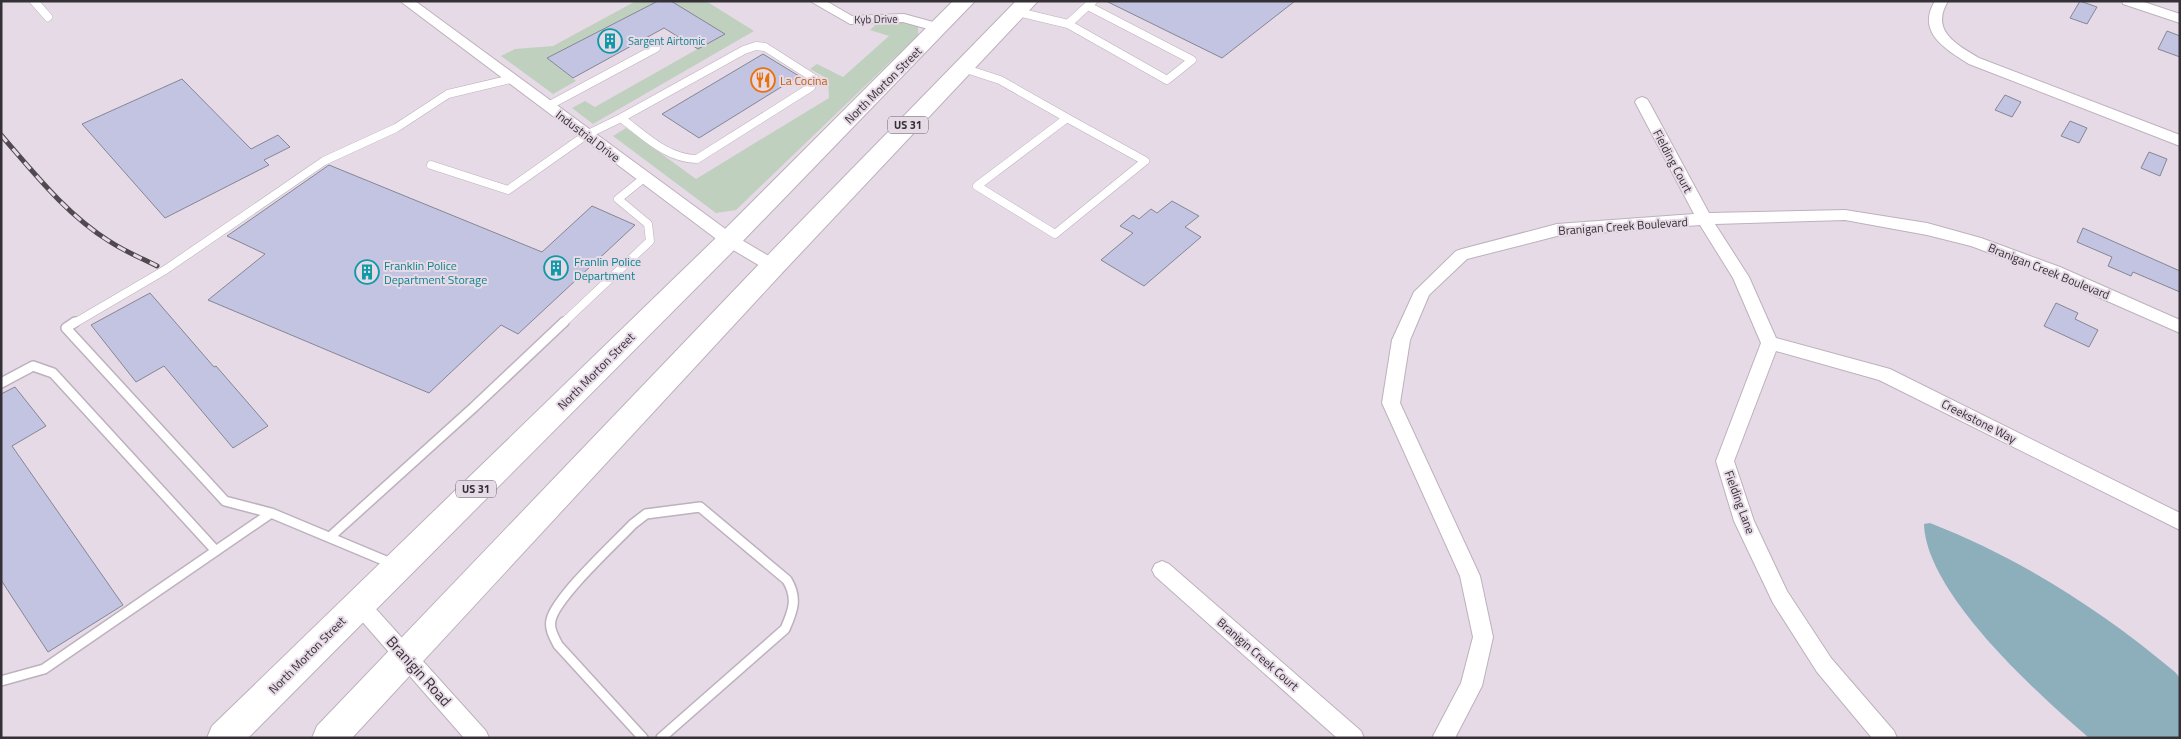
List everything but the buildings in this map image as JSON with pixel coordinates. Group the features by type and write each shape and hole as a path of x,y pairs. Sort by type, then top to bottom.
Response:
{"main road":[{"name":"North Morton Street","path":"330,738 773,266 963,68 960,39 965,1"},
{"name":"North Morton Street","path":"224,738 728,240 960,39 1023,6"}],"street":[{"name":"Industrial Drive","path":"406,1 728,240 773,266"},
{"name":"Kyb Drive","path":"816,1 850,20 904,18 960,39"},
{"path":"1942,1 1935,9 1933,15 1934,22 1943,39 1962,54 1974,61 2180,141"},
{"path":"2128,1 2180,19"},
{"name":"Fielding Court","path":"1642,102 1704,219"},
{"name":"Branigan Creek Boulevard","path":"1443,738 1471,686 1483,637 1470,576 1391,403 1401,340 1422,292 1462,255 1557,230 1704,219 1825,214 1845,215 1927,228 1976,242 2016,256 2180,327"},
{"path":"1704,219 1741,277 1770,343"},
{"name":"Creekstone Way","path":"1770,343 1884,374 2180,522"},
{"name":"Fielding Lane","path":"1770,343 1725,461 1744,521 1780,596 1824,665 1886,738"},
{"name":"Branigin Creek Court","path":"1162,570 1353,738"},
{"name":"Branigin Road","path":"359,604 478,738"}],"lane":[{"path":"34,1 48,17"},
{"path":"1023,6 1068,24 1167,80 1192,60 1091,3 1068,24"},
{"path":"430,165 508,190 586,135 622,118 744,50 756,46 766,48 815,79 811,87 697,159 687,160 676,157 622,118"},
{"path":"548,106 656,48"},
{"path":"963,68 1000,80 1068,117 1145,161 1055,234 977,186 1068,117"},
{"path":"398,566 271,513 225,501 66,328 165,270 255,211 324,161 396,128 448,94 511,79"},
{"path":"330,537 474,407 650,241 648,224 618,199 644,178"},
{"path":"1,383 34,366 53,373 216,551"},
{"path":"643,738 558,645 550,631 551,616 566,595 633,524 646,514 700,507 787,580 794,592 792,613 785,629 661,738"},
{"path":"1,680 44,668 271,513"}],"green space":[{"path":"636,1 658,1 547,58 576,81 553,94 501,56 515,49 553,46"},
{"path":"671,1 706,1 754,31 593,124 572,108 585,101 595,107 724,34"},
{"path":"906,21 918,26 918,35 736,210 716,213 613,136 626,128 696,179 829,98 828,79 810,69 817,64 843,77 889,36 870,30 875,25"}],"water":[{"path":"1930,523 1996,552 2058,587 2118,627 2175,672 2180,678 2180,738 2089,738 2015,669 1988,641 1964,611 1943,581 1930,551 1924,524"}],"railway":[{"path":"1,135 51,192 93,230 115,245 157,266"}],"place":[{"name":"Sargent Airtomic","path":"610,41"},
{"name":"La Cocina","path":"763,80"},
{"name":"Franlin Police Department","path":"556,268"},
{"name":"Franklin Police Department Storage","path":"367,272"}]}
